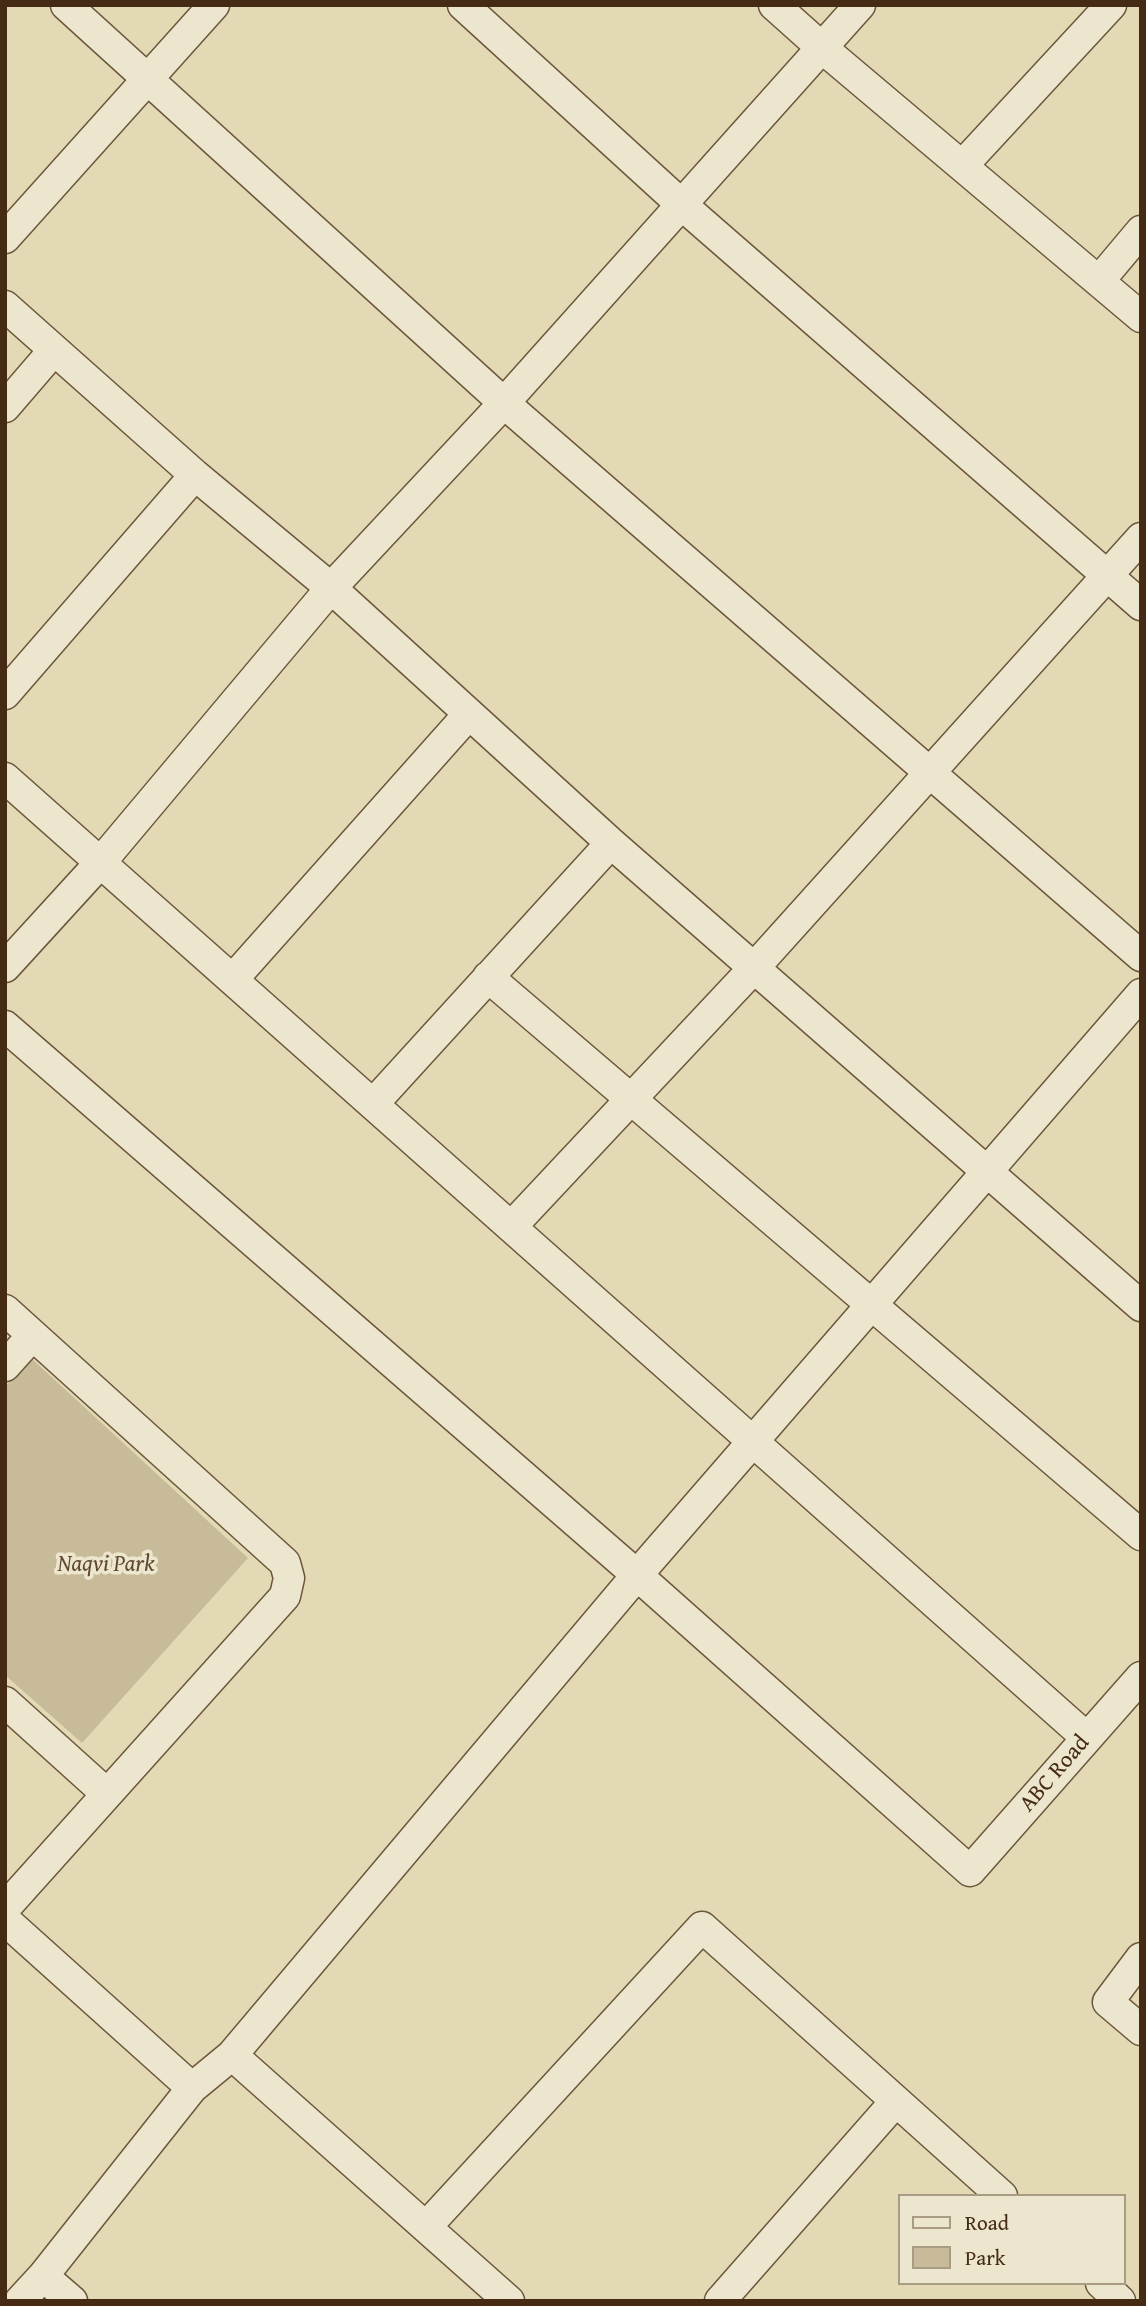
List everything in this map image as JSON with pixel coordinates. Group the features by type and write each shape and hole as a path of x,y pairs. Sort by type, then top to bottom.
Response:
{"street":[{"path":"66,5 504,403 1141,956"},
{"path":"5,238 214,5"},
{"path":"463,5 682,205 1141,605"},
{"path":"774,5 1141,317"},
{"path":"5,967 100,863 331,588 504,403 860,5"},
{"path":"962,166 1111,5"},
{"path":"1099,281 1141,231"},
{"path":"5,306 195,475 331,588 611,843 1141,1306"},
{"path":"5,407 54,350"},
{"path":"5,694 195,475"},
{"path":"511,1227 754,968 1141,538"},
{"path":"233,979 468,715"},
{"path":"5,778 1087,1738"},
{"path":"373,1104 611,843"},
{"path":"488,977 1141,1535"},
{"path":"20,2301 43,2276 192,2088 232,2055 637,1574 1141,995"},
{"path":"5,1026 637,1574"},
{"path":"5,1310 285,1563 289,1578 285,1595 5,1908"},
{"path":"5,1366 32,1336"},
{"name":"ABC Road","path":"637,1574 970,1871 1141,1677"},
{"path":"5,1702 107,1794"},
{"path":"5,1920 192,2088"},
{"path":"426,2227 702,1927 1000,2194"},
{"path":"1141,1958 1108,2002 1141,2030"},
{"path":"232,2055 509,2301"},
{"path":"720,2301 896,2101"},
{"path":"43,2276 72,2301"},
{"path":"1103,2285 1120,2301"}],"green space":[{"name":"Naqvi Park","path":"31,1358 248,1558 82,1743 5,1675 5,1387"}]}
